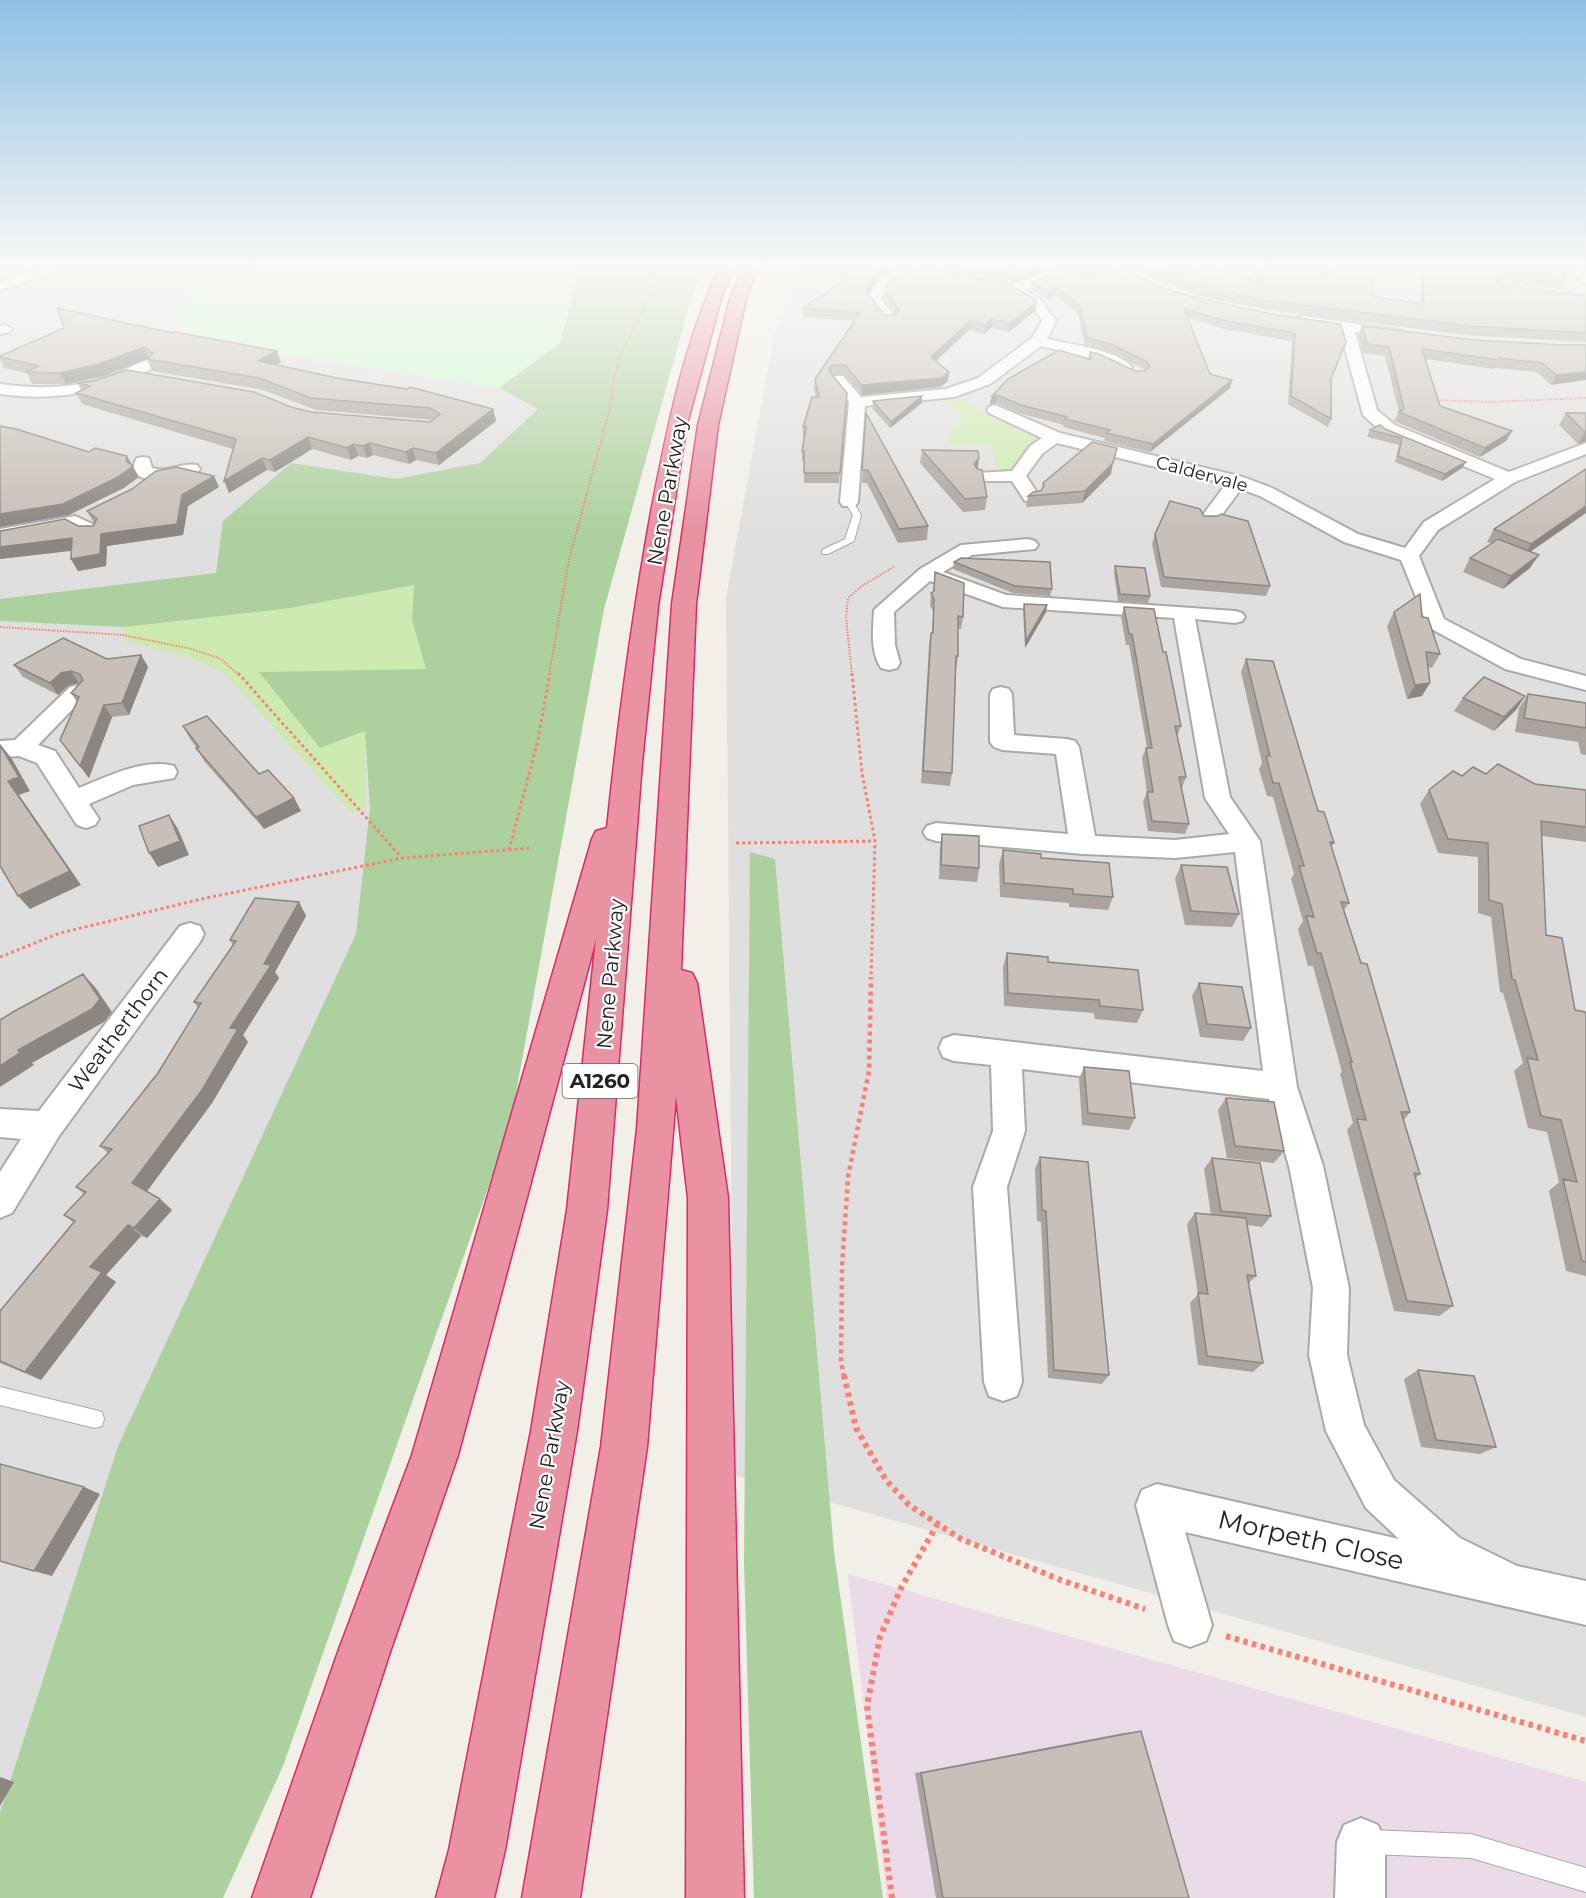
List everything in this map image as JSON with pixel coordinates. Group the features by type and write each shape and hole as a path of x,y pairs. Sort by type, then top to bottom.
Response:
{"highway":[{"name":"Nene Parkway","path":"465,1898 477,1850 554,1431 587,1210 628,763 646,606 677,424 697,355"},
{"name":"Nene Parkway","path":"551,1898 624,1447 656,1129 670,907 684,604 708,425 725,355"},
{"path":"281,1898 364,1652 435,1455 526,1136 628,763"},
{"path":"670,907 708,1198 715,1898"}],"street":[{"path":"857,402 948,394 984,381 1020,355"},
{"path":"1093,355 1137,374"},
{"path":"1354,355 1369,412 1389,429 1509,478"},
{"path":"0,389 31,394 56,394 86,390 132,374 152,371"},
{"path":"838,379 857,402 849,502"},
{"name":"Caldervale","path":"995,410 1054,437 1237,481 1266,492 1352,538 1409,556"},
{"path":"1017,476 1036,450 1054,437"},
{"path":"1586,448 1509,478 1431,526 1409,556 1436,623 1513,664 1586,683"},
{"path":"139,488 149,469 171,475 191,469"},
{"path":"982,477 1017,476"},
{"path":"1017,476 1030,497"},
{"path":"1208,519 1237,481"},
{"path":"0,535 75,522 93,522"},
{"path":"889,663 884,645 884,610 927,573 968,549 1028,545"},
{"path":"927,573 1003,600 1235,617"},
{"path":"1183,612 1218,798 1247,841 1281,1087 1306,1166 1331,1288 1328,1355 1346,1431 1380,1494 1445,1553 1512,1586"},
{"path":"10,749 78,692"},
{"path":"1001,694 1002,742 1067,747 1083,845"},
{"path":"10,749 46,757 80,809 129,777 165,772"},
{"path":"936,832 1083,845 1175,849 1247,841"},
{"name":"Weatherthorn","path":"0,1202 47,1126 190,934"},
{"path":"954,1048 1281,1087"},
{"path":"1003,1382 990,1187 1009,1131 1006,1055"},
{"path":"0,1123 47,1126"},
{"name":"Morpeth Close","path":"1191,1625 1157,1504 1586,1603"},
{"path":"1360,1842 1360,1898"}],"lane":[{"path":"825,552 849,541 857,515 849,502"},
{"path":"0,1396 95,1419"},
{"path":"1360,1842 1471,1846 1586,1880"}],"path":[{"path":"509,850 538,740 569,560 610,408 614,378 621,355"},
{"path":"1428,399 1463,404 1586,398"},
{"path":"0,627 123,635 192,649 221,658 241,676 402,858"},
{"path":"862,773 875,841 869,1071 848,1177 842,1267 842,1361 856,1428 869,1454 886,1479 909,1505 961,1539 1061,1580 1191,1625 1586,1741"},
{"path":"736,843 875,841"},
{"path":"0,957 60,933 206,898 402,858 531,848"},
{"path":"892,1898 867,1706 880,1637 901,1587 938,1522"}],"shaded area":[{"path":"0,355 653,355 0,1893"},
{"path":"771,355 1586,355 1586,1717 734,1475 726,598"},
{"path":"848,1574 1586,1782 1586,1898 887,1898"}],"green space":[{"path":"278,355 544,355 499,388"},
{"path":"544,355 675,355 604,609 510,1126 283,1766 223,1898 0,1898 0,1813 118,1446 356,934 370,807 365,731 320,748 259,672 426,669 412,620 414,585 290,608 125,627 0,621 0,599 216,573 223,521 291,463 396,479 480,463 538,409 499,388"},
{"path":"962,396 986,416 1015,426 1041,439 1012,470 998,471 991,445 948,444 950,433 963,418 945,400"},
{"path":"415,584 412,620 426,670 365,730 365,808 352,813 223,672 191,658 123,640 125,627 290,608"},
{"path":"750,852 775,859 834,1552 883,1898 754,1898 744,1562"}],"building":[{"path":"124,355 99,364 60,373 26,372 39,366 0,356"},
{"path":"151,355 270,355 258,361 337,378 407,389 410,387 493,409 436,453 413,448 406,452 369,443 363,446 354,444 347,448 308,437 270,460 262,458 224,481 236,439 76,393 90,386 78,383 95,381 127,370 254,392 291,407 311,412 430,422 440,414 430,408 311,398 259,378 147,359"},
{"path":"832,355 934,355 931,357 949,372 941,378 862,385 845,365 832,365 829,371 847,393 840,473 804,473 804,451 802,451 806,427 803,427 812,397 819,397 815,379"},
{"path":"1051,355 1074,355 1091,360 1090,355 1100,355 1135,371 1145,371 1150,367 1146,361 1133,355 1202,355 1210,374 1232,380 1153,444 1106,433 1110,430 1065,419 1067,417 1021,405 997,395 992,396 1008,379"},
{"path":"1294,355 1341,355 1331,379 1331,419 1291,396"},
{"path":"1391,355 1424,355 1440,406 1512,431 1485,448 1399,412 1404,409"},
{"path":"1461,355 1586,355 1586,372 1556,375 1542,363 1499,358 1499,360"},
{"path":"922,396 891,422 873,401"},
{"path":"866,413 928,526 899,529 868,470 862,470"},
{"path":"1566,413 1586,413 1586,431 1585,432"},
{"path":"1380,425 1466,462 1445,474 1398,456 1402,438 1370,430"},
{"path":"0,426 89,452 95,448 127,456 126,461 133,466 118,477 63,504 0,514"},
{"path":"1092,442 1117,448 1113,463 1085,491 1028,496 1033,492 1041,491 1043,483"},
{"path":"922,450 978,451 979,458 974,464 977,469 982,470 987,497 965,499"},
{"path":"176,467 214,476 182,495 177,524 101,534 100,554 71,559 72,538 0,547 0,531 65,519 78,526 93,526 97,519 87,511 132,489 156,471"},
{"path":"1586,469 1586,506 1531,544 1494,529"},
{"path":"1170,501 1200,509 1204,516 1221,514 1248,521 1270,586 1164,577 1155,534"},
{"path":"1498,539 1539,555 1511,576 1470,558"},
{"path":"961,558 1050,562 1052,589 1015,586 954,562"},
{"path":"1115,566 1145,568 1150,596 1120,594"},
{"path":"935,572 964,583 963,617 958,616 952,773 923,771 931,633 933,633 934,599 931,593 934,591"},
{"path":"1420,594 1422,617 1428,618 1440,654 1426,652 1430,683 1415,685 1394,612"},
{"path":"1024,604 1047,605 1026,641"},
{"path":"1124,607 1154,609 1163,652 1166,652 1181,726 1175,726 1186,777 1179,777 1189,824 1152,821 1147,792 1153,792 1146,748 1152,748 1132,634 1129,634"},
{"path":"63,638 107,659 141,655 122,703 104,705 80,766 60,740 79,697 71,693 83,680 80,674 71,671 61,673 50,683 14,665"},
{"path":"1246,659 1273,661 1318,811 1324,812 1334,843 1330,842 1349,903 1341,902 1361,963 1367,964 1410,1112 1401,1112 1420,1174 1414,1173 1453,1306 1407,1301 1357,1119 1366,1120 1350,1062 1352,1062 1321,953 1317,953 1306,916 1314,917 1299,866 1304,866 1279,783 1273,783 1266,756 1270,756"},
{"path":"1484,677 1525,696 1504,717 1463,698"},
{"path":"1528,694 1586,703 1586,728 1524,718"},
{"path":"207,716 259,774 268,770 294,798 256,817 196,748 199,747 183,726"},
{"path":"0,745 19,777 8,781 70,871 18,896 0,866"},
{"path":"1498,764 1535,784 1586,790 1586,827 1541,821 1546,935 1562,938 1575,1010 1585,1012 1586,1015 1586,1262 1582,1261 1563,1179 1577,1182 1561,1120 1541,1116 1527,1058 1538,1060 1515,980 1512,979 1502,904 1489,900 1488,843 1448,839 1429,790 1453,771 1462,776 1473,767 1486,774"},
{"path":"169,815 180,841 149,853 139,826"},
{"path":"942,834 979,836 979,868 941,865"},
{"path":"1003,850 1041,854 1041,858 1109,863 1113,897 1073,894 1073,889 1004,883"},
{"path":"1181,865 1227,867 1239,914 1191,911"},
{"path":"255,898 299,902 264,964 271,965 230,1028 238,1029 202,1090 132,1183 160,1199 134,1228 128,1225 90,1267 102,1272 25,1372 0,1361 0,1311 75,1221 64,1215 86,1192 76,1187 112,1149 100,1146 158,1073 201,1003 194,1002 236,941 230,940"},
{"path":"1007,953 1048,957 1048,962 1138,970 1143,1010 1100,1006 1099,1000 1008,993"},
{"path":"83,974 100,999 92,1009 18,1050 20,1053 0,1066 0,1020"},
{"path":"1199,983 1242,987 1251,1028 1207,1024"},
{"path":"1084,1067 1129,1071 1135,1118 1088,1113"},
{"path":"1226,1098 1274,1102 1284,1151 1235,1146"},
{"path":"1040,1157 1088,1162 1109,1375 1054,1370 1046,1211 1042,1210"},
{"path":"1212,1158 1260,1163 1271,1216 1221,1211"},
{"path":"1195,1213 1246,1218 1256,1276 1247,1275 1263,1363 1207,1356 1198,1293 1208,1294"},
{"path":"1418,1370 1474,1376 1496,1447 1436,1440"},
{"path":"0,1464 84,1487 34,1571 0,1561"},
{"path":"1141,1731 1189,1898 943,1898 921,1773"}]}
